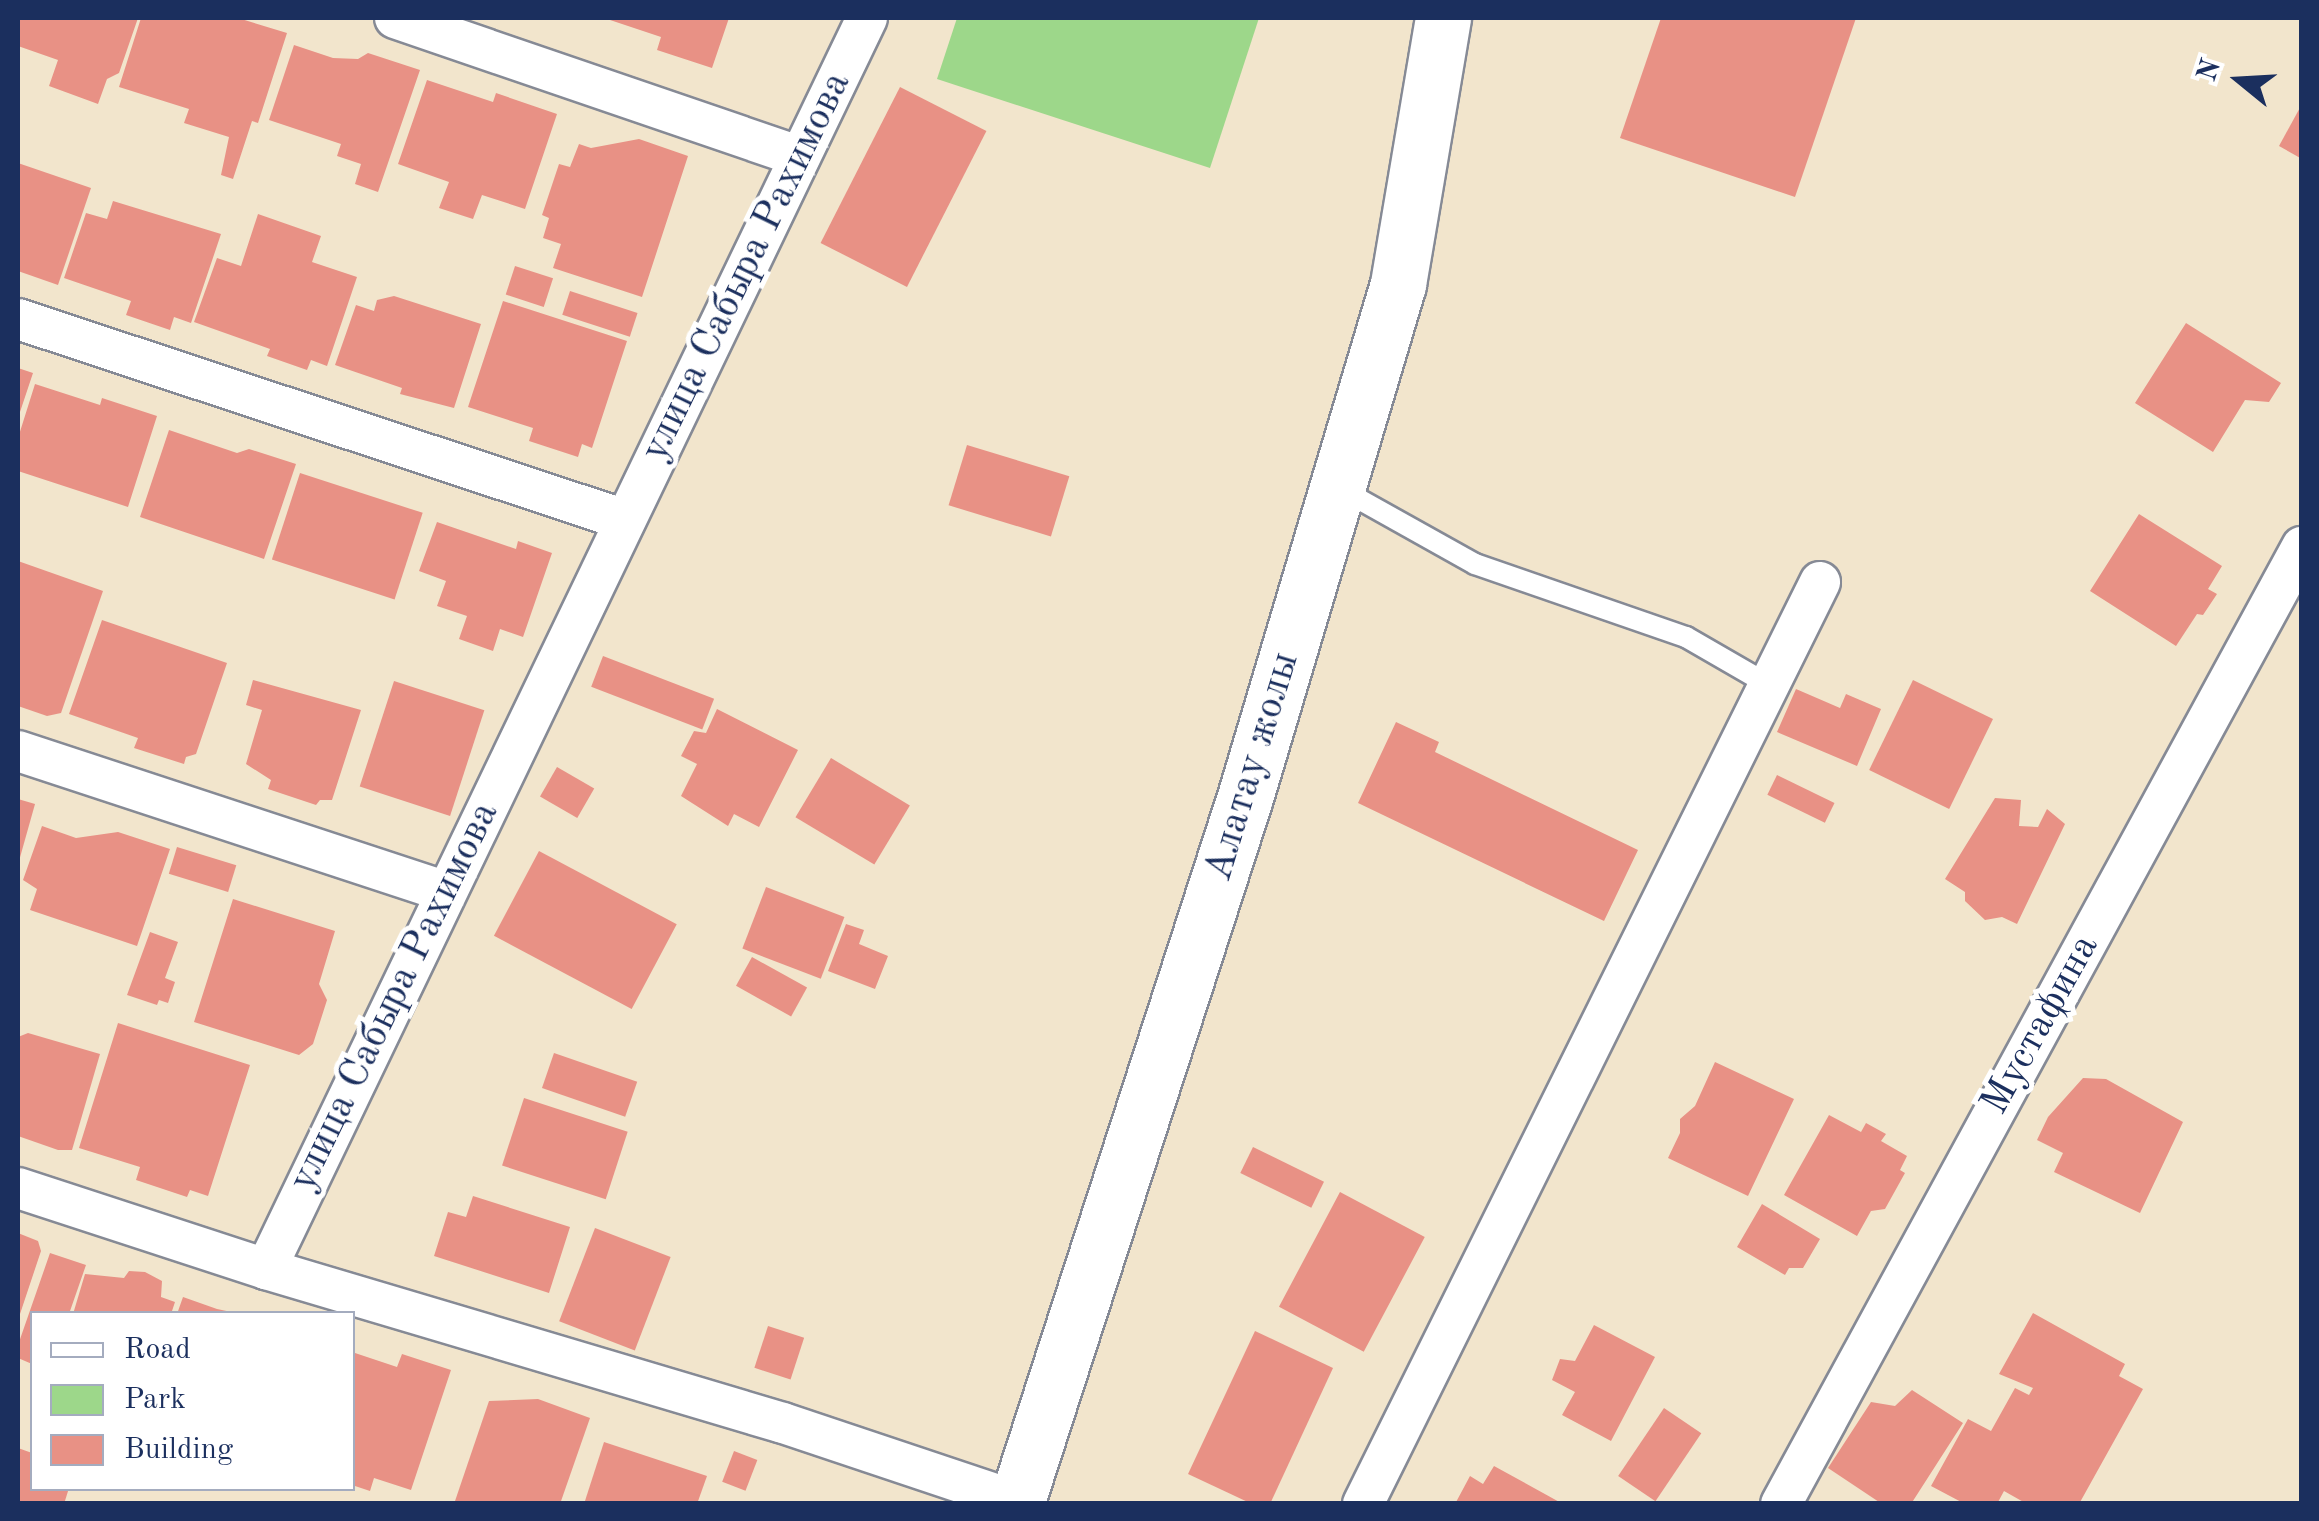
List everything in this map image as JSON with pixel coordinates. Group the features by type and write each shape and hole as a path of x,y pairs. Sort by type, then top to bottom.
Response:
{"main road":[{"name":"Алатау жолы","path":"1016,1502 1246,794 1398,284 1443,18"}],"street":[{"path":"395,18 800,157"},
{"name":"улица Сабыра Рахимова","path":"266,1269 868,18"},
{"path":"18,319 625,520"},
{"name":"Мустафина","path":"1782,1504 2302,547"},
{"path":"1363,1504 1820,582"},
{"path":"18,751 445,891"},
{"path":"18,1188 266,1269 783,1424 1016,1502"}],"lane":[{"path":"1338,487 1475,564 1579,604 1686,637 1768,686"}],"green space":[{"path":"957,18 1259,18 1210,168 937,79"}],"building":[{"path":"18,18 138,18 119,73 107,79 98,104 49,86 58,60 18,46"},
{"path":"141,18 238,18 287,33 258,123 252,121 233,179 221,175 229,137 184,123 189,109 119,87"},
{"path":"604,18 729,18 712,68 657,50 661,37"},
{"path":"1661,18 1856,18 1795,197 1620,138"},
{"path":"294,45 333,58 358,59 368,53 420,70 378,192 355,184 361,164 337,156 341,144 269,120"},
{"path":"427,80 493,102 496,93 557,114 525,209 482,195 473,219 439,208 449,182 398,164"},
{"path":"900,87 986,131 907,287 821,243"},
{"path":"2302,104 2302,159 2279,146"},
{"path":"639,139 688,156 642,297 553,268 561,244 543,238 549,218 542,215 559,164 570,167 579,144 591,148"},
{"path":"18,163 91,188 58,285 18,271"},
{"path":"113,201 221,234 191,323 174,317 170,330 126,315 131,301 64,278 86,213 107,219"},
{"path":"258,214 321,236 312,262 357,277 327,366 311,360 307,370 267,356 270,349 194,322 217,258 241,266"},
{"path":"515,266 553,278 544,307 506,295"},
{"path":"570,291 638,313 630,337 562,315"},
{"path":"394,296 481,324 454,408 400,394 402,388 335,365 356,305 374,311 377,300"},
{"path":"503,301 627,341 592,448 582,444 578,457 529,441 533,428 468,407"},
{"path":"2186,323 2281,383 2269,402 2245,400 2213,452 2135,403"},
{"path":"18,368 33,373 18,418"},
{"path":"35,384 100,405 102,398 157,416 128,507 18,471 18,438"},
{"path":"169,430 237,453 249,449 296,464 264,559 140,517"},
{"path":"967,445 1069,476 1051,537 949,505"},
{"path":"300,473 423,513 395,599 272,560"},
{"path":"2139,514 2222,566 2208,589 2217,594 2203,615 2197,614 2176,646 2090,591"},
{"path":"437,522 516,549 518,541 552,553 523,637 500,629 493,651 459,639 467,616 437,606 446,581 419,571"},
{"path":"18,561 103,591 61,713 47,716 18,706"},
{"path":"102,620 227,663 196,754 186,757 184,764 134,748 138,738 69,714"},
{"path":"603,656 714,699 702,729 591,687"},
{"path":"253,680 361,710 332,800 320,800 316,805 268,789 271,780 246,764 262,710 246,705"},
{"path":"1913,680 1993,719 1949,809 1869,770"},
{"path":"394,681 484,710 450,816 360,787"},
{"path":"1796,689 1840,708 1846,694 1881,709 1857,766 1777,732"},
{"path":"717,709 798,750 759,827 734,814 728,826 681,796 697,764 681,756 694,731 706,733"},
{"path":"1396,722 1439,742 1435,752 1638,850 1604,921 1358,803"},
{"path":"831,758 910,805 874,865 795,817"},
{"path":"557,767 594,788 577,818 540,796"},
{"path":"1777,775 1835,803 1825,823 1767,795"},
{"path":"1995,798 2021,800 2019,826 2038,827 2047,809 2065,824 2017,924 2002,917 1985,920 1965,901 1965,892 1945,879"},
{"path":"18,799 35,804 19,861 18,860"},
{"path":"42,826 76,838 118,832 170,849 137,946 30,910 37,889 23,880"},
{"path":"177,847 236,865 228,892 169,874"},
{"path":"539,851 677,924 632,1009 494,936"},
{"path":"766,887 844,917 821,979 742,949"},
{"path":"233,899 335,931 319,984 327,1000 313,1044 299,1055 194,1022"},
{"path":"846,924 864,930 859,944 888,956 875,989 828,971"},
{"path":"150,932 178,942 165,978 175,982 168,1003 159,1000 157,1005 127,995"},
{"path":"752,957 807,988 791,1016 736,986"},
{"path":"118,1023 250,1065 208,1196 190,1190 187,1197 136,1180 140,1167 79,1148"},
{"path":"28,1033 100,1054 72,1150 58,1150 18,1136 18,1037"},
{"path":"554,1053 637,1082 625,1117 542,1088"},
{"path":"1715,1062 1794,1099 1748,1196 1668,1158 1680,1133 1680,1119 1695,1106"},
{"path":"2083,1078 2106,1079 2183,1122 2140,1213 2054,1172 2063,1153 2037,1140 2048,1117"},
{"path":"524,1098 628,1132 606,1199 502,1166"},
{"path":"1829,1115 1861,1132 1866,1123 1886,1134 1881,1141 1907,1156 1900,1170 1905,1173 1885,1209 1871,1211 1857,1236 1784,1195"},
{"path":"1253,1147 1324,1182 1311,1208 1240,1173"},
{"path":"1340,1192 1425,1237 1364,1352 1279,1307"},
{"path":"473,1196 570,1227 549,1293 434,1256 448,1212 466,1217"},
{"path":"1762,1204 1820,1239 1803,1268 1789,1268 1785,1275 1737,1247"},
{"path":"595,1228 671,1257 635,1350 559,1321"},
{"path":"18,1233 38,1241 41,1251 18,1320"},
{"path":"50,1253 86,1265 70,1311 30,1311 30,1363 18,1358 18,1345"},
{"path":"129,1271 145,1272 162,1281 161,1297 175,1302 172,1311 74,1311 85,1274 124,1278"},
{"path":"183,1297 227,1311 178,1311"},
{"path":"2033,1313 2125,1364 2119,1376 2143,1389 2079,1504 2027,1504 2004,1491 1997,1504 1965,1504 1931,1486 1968,1419 1991,1431 2015,1388 2029,1395 2033,1388 1999,1374"},
{"path":"1594,1325 1655,1357 1611,1441 1562,1415 1575,1392 1552,1380 1560,1359 1575,1361"},
{"path":"768,1326 804,1338 791,1380 754,1368"},
{"path":"1255,1331 1333,1368 1270,1504 1252,1504 1188,1474"},
{"path":"355,1353 397,1367 402,1354 451,1370 411,1490 374,1478 370,1491 355,1486"},
{"path":"1912,1390 1963,1423 1911,1504 1882,1504 1828,1468 1871,1402 1895,1406"},
{"path":"538,1399 590,1418 560,1504 454,1504 489,1401"},
{"path":"1664,1408 1701,1433 1655,1501 1618,1476"},
{"path":"604,1442 707,1476 697,1504 584,1504"},
{"path":"18,1448 30,1452 30,1491 68,1491 64,1504 18,1504"},
{"path":"734,1451 757,1460 746,1491 722,1482"},
{"path":"1494,1466 1563,1504 1455,1504 1470,1476 1483,1484"}]}
